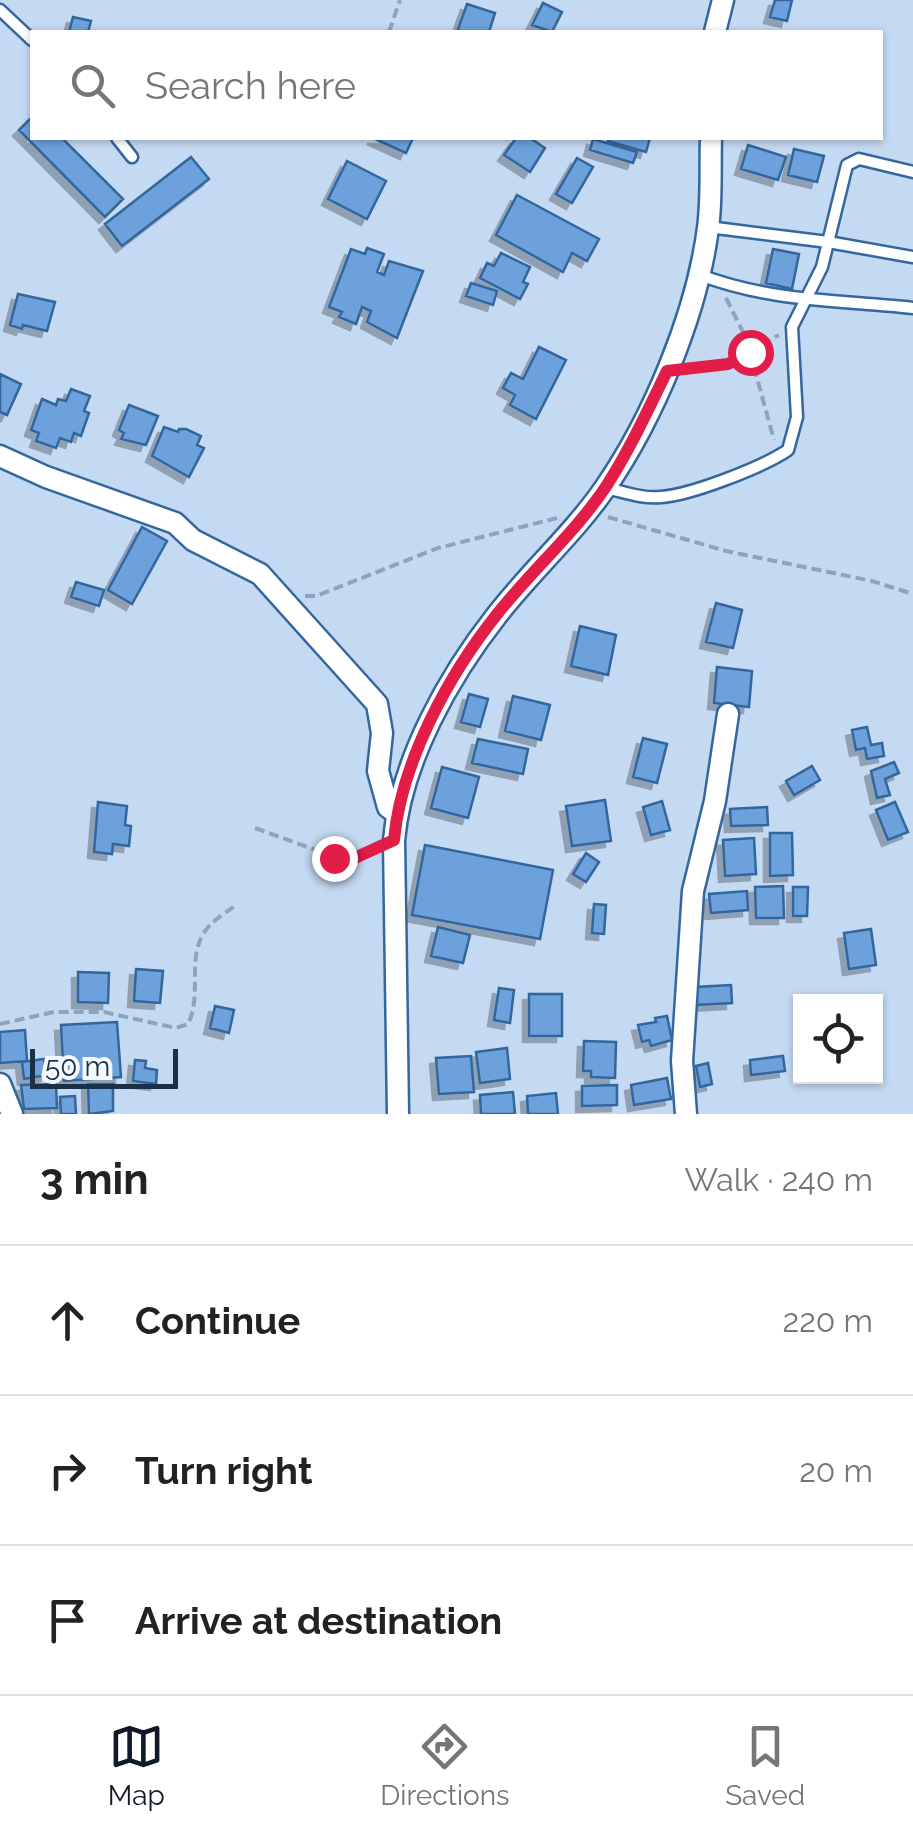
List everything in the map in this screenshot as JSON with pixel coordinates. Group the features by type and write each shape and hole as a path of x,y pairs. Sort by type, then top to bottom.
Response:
{"street":[{"path":"716,30 723,0"},
{"path":"398,1114 394,840 410,767 461,668 497,614 605,488 667,371 708,278 710,140"},
{"path":"0,456 46,477 175,523 193,540 260,574 377,704 382,733 378,771 388,807 397,814"},
{"path":"686,1114 682,1061 692,902 716,801 728,714"},
{"path":"0,1084 12,1114"}],"lane":[{"path":"0,10 30,38"},
{"path":"119,140 132,157"},
{"path":"605,488 667,497 774,459 788,450 794,436 796,383 792,327 822,266 845,170 850,161 859,159 913,172"},
{"path":"708,226 913,257"},
{"path":"708,278 746,291 804,300 913,308"}],"path":[{"path":"390,30 400,0"},
{"path":"708,278 750,352 774,442 774,459"},
{"path":"667,371 728,364 792,327"},
{"path":"294,595 316,596 438,548 482,534 522,529 589,508 617,521 726,550 872,581 913,594"},
{"path":"254,828 346,862 394,840"},
{"path":"0,1024 54,1012 104,1012 176,1028 188,1024 196,1008 194,962 199,940 210,924 237,904"}],"building":[{"path":"775,0 792,0 787,21 770,17"},
{"path":"543,3 562,12 553,30 532,25"},
{"path":"467,4 495,13 490,30 458,30"},
{"path":"73,17 91,21 89,30 70,30"},
{"path":"30,119 30,140 64,140 123,199 105,217 19,130"},
{"path":"377,140 412,140 406,153"},
{"path":"515,140 533,140 545,148 530,172 504,155"},
{"path":"593,140 596,140 637,152 633,163 590,150"},
{"path":"608,140 649,140 646,152"},
{"path":"748,145 786,157 778,180 741,169"},
{"path":"794,149 824,156 817,182 788,175"},
{"path":"191,157 209,179 122,246 105,224"},
{"path":"577,158 593,167 572,203 556,194"},
{"path":"347,161 386,181 367,219 328,199"},
{"path":"517,195 599,239 587,261 572,253 563,272 496,235"},
{"path":"367,248 384,254 377,272 384,275 389,261 423,271 397,338 367,322 371,311 362,307 356,324 339,317 342,312 329,307 351,249 365,254"},
{"path":"773,249 799,254 792,289 766,283"},
{"path":"501,253 530,267 523,282 528,284 520,299 480,278 487,263 494,266"},
{"path":"471,283 497,291 493,305 466,296"},
{"path":"18,294 55,302 47,331 10,325"},
{"path":"539,347 566,360 536,419 510,405 515,395 503,388 511,373 523,379"},
{"path":"0,374 21,384 7,415 0,412"},
{"path":"71,389 90,396 81,436 74,433 71,442 60,438 56,448 36,441 39,433 31,430 42,399 56,405 58,399 66,401"},
{"path":"129,405 158,416 146,445 121,439 124,433 119,430"},
{"path":"164,427 178,432 186,429 201,436 197,445 204,448 189,477 152,456"},
{"path":"142,527 167,541 132,604 108,590"},
{"path":"76,582 104,590 99,606 71,597"},
{"path":"716,603 742,610 733,648 706,642"},
{"path":"580,626 616,635 608,675 571,666"},
{"path":"717,667 752,671 749,707 714,703"},
{"path":"469,694 488,699 480,727 461,722"},
{"path":"513,696 550,705 541,740 505,731"},
{"path":"867,727 871,745 882,743 884,756 867,759 865,748 856,750 852,730"},
{"path":"643,738 667,744 657,783 633,777"},
{"path":"478,739 528,749 523,774 472,763"},
{"path":"894,762 899,773 885,779 890,795 877,798 871,771"},
{"path":"812,766 820,780 794,795 786,781"},
{"path":"442,767 479,777 468,818 431,808"},
{"path":"605,800 611,841 572,846 566,806"},
{"path":"662,801 670,830 651,835 643,807"},
{"path":"98,802 127,806 129,846 113,844 112,854 94,852"},
{"path":"895,802 908,832 888,840 876,810"},
{"path":"767,807 768,825 731,826 730,809"},
{"path":"770,833 792,833 793,875 770,876"},
{"path":"754,838 756,874 725,876 723,840"},
{"path":"425,845 553,870 540,939 412,915"},
{"path":"586,853 599,862 586,882 573,874"},
{"path":"783,886 784,918 756,918 755,887"},
{"path":"793,887 808,887 807,916 793,916"},
{"path":"747,891 748,910 711,913 709,894"},
{"path":"594,904 606,905 604,934 592,933"},
{"path":"438,927 470,935 463,963 431,956"},
{"path":"871,929 876,965 849,969 844,933"},
{"path":"136,969 163,971 160,1003 134,1001"},
{"path":"78,972 109,973 108,1003 78,1002"},
{"path":"731,985 732,1003 696,1005 695,987"},
{"path":"499,988 514,990 510,1023 494,1020"},
{"path":"529,994 562,994 562,1036 529,1036"},
{"path":"215,1006 234,1010 229,1033 210,1028"},
{"path":"667,1016 672,1040 651,1046 649,1040 642,1042 638,1025"},
{"path":"117,1022 121,1077 64,1081 61,1025"},
{"path":"25,1030 27,1061 0,1063 0,1032"},
{"path":"584,1041 616,1042 615,1078 591,1077 591,1071 583,1071"},
{"path":"507,1048 510,1079 480,1083 476,1052"},
{"path":"471,1056 474,1092 439,1094 436,1058"},
{"path":"783,1056 785,1071 751,1075 750,1060"},
{"path":"44,1059 47,1075 24,1079 22,1062"},
{"path":"135,1060 146,1061 145,1068 157,1070 156,1084 133,1081"},
{"path":"708,1063 712,1084 700,1087 696,1066"},
{"path":"667,1078 671,1099 634,1105 631,1085"},
{"path":"56,1084 57,1108 24,1109 21,1085"},
{"path":"88,1084 113,1084 113,1111 89,1114"},
{"path":"617,1085 617,1105 582,1106 582,1086"},
{"path":"513,1092 515,1114 481,1114 480,1095"},
{"path":"556,1093 558,1114 528,1114 527,1096"},
{"path":"75,1096 76,1114 61,1114 60,1097"}],"route":[{"path":"334,858 346,862 394,840 410,767 461,668 497,614 605,488 667,371 728,364 750,352"}]}
